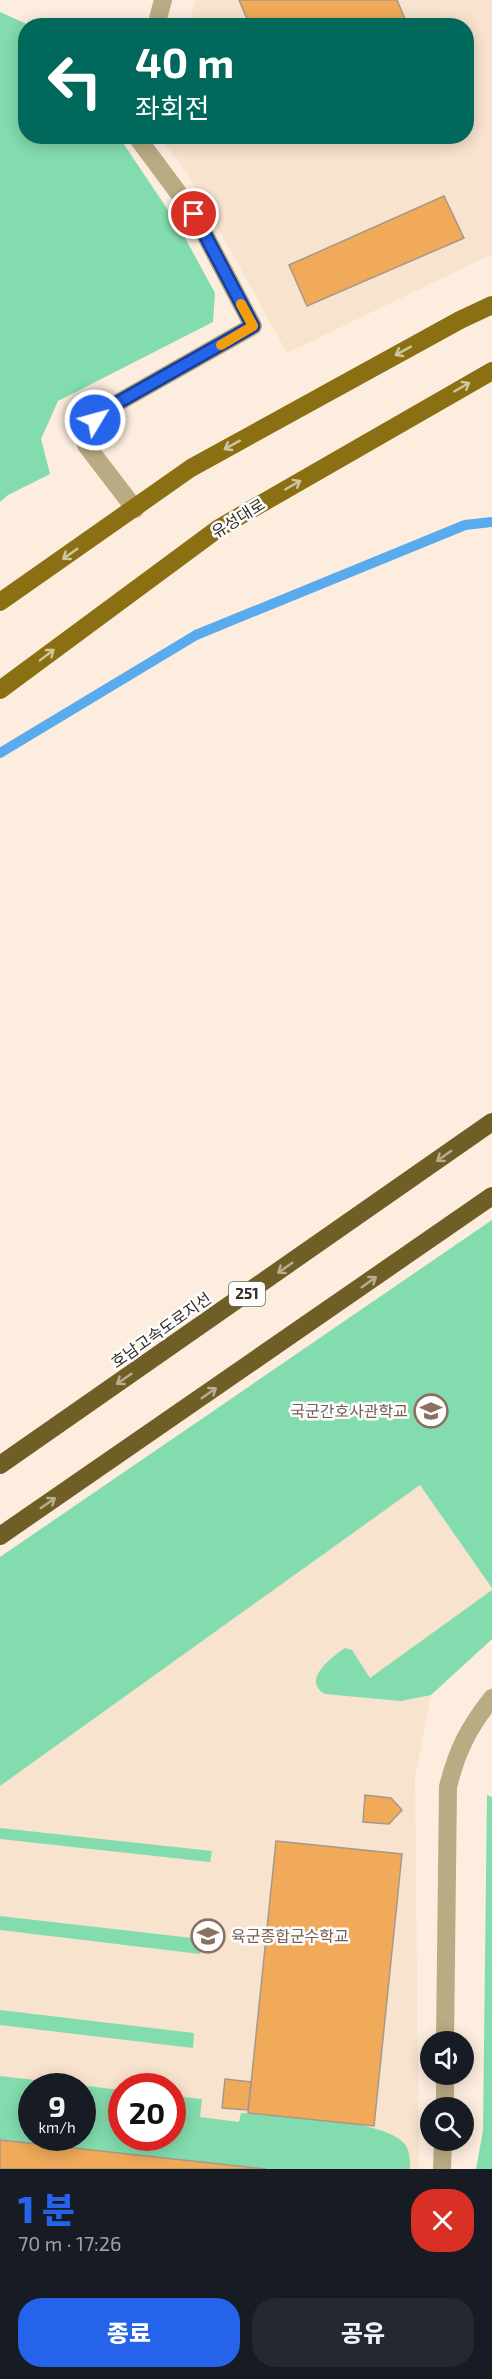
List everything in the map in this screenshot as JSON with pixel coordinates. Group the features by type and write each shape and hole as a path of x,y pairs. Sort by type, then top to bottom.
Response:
{"highway":[{"name":"호남고속도로지선","path":"0,1465 492,1122"},
{"path":"0,1536 492,1196"}],"main road":[{"path":"0,602 191,468 460,320 492,305"},
{"name":"유성대로","path":"0,690 219,528 492,371"}],"street":[{"path":"158,18 163,0"},
{"path":"135,509 86,445 87,429 103,411 253,326 194,214 142,144"},
{"path":"445,2031 447,1786 456,1754 472,1723 492,1698"},
{"path":"442,2169 443,2151"}],"shaded area":[{"path":"196,0 492,0 492,254 287,353 190,177 164,144 474,144 474,18 190,18"},
{"name":"육군종합군수학교","path":"492,1220 492,1639 431,1695 415,1779 419,2169 0,2169 0,1786 420,1485"}],"green space":[{"path":"0,12 18,20 18,144 124,144 178,225 215,293 213,322 58,401 41,439 50,474 8,495 0,502"},
{"path":"492,1220 492,1588 420,1485 0,1786 0,1557"},
{"path":"492,1590 492,1639 431,1695 401,1701 325,1694 318,1688 316,1682 321,1669 345,1648 352,1650 370,1678"},
{"path":"487,1795 492,1797 492,2169 476,2169 483,2131"},
{"path":"0,1828 212,1851 210,1862 0,1839"},
{"path":"0,1916 201,1939 200,1954 0,1930"},
{"path":"0,2010 194,2033 193,2048 0,2025"},
{"path":"0,2076 18,2078 18,2142 0,2140"},
{"path":"96,2087 108,2088 108,2151 186,2151 186,2097 202,2099 200,2117 239,2122 241,2113 302,2117 374,2128 404,2143 410,2159 410,2169 266,2169 96,2150"}],"building":[{"path":"239,0 397,0 405,18 247,18"},
{"path":"444,196 464,238 307,306 289,265"},
{"path":"365,1795 391,1798 402,1810 389,1824 363,1822"},
{"path":"276,1841 402,1854 374,2126 248,2113"},
{"path":"225,2079 251,2082 248,2110 222,2108"},
{"path":"0,2140 18,2142 18,2151 96,2150 266,2169 0,2169"}],"waterway":[{"path":"0,753 196,635 465,525 492,522"}],"slow traffic":[{"path":"221,345 253,326 241,304"}],"place":[{"name":"국군간호사관학교","path":"431,1411"},
{"name":"육군종합군수학교","path":"208,1936"}],"route":[{"path":"95,420 103,411 253,326 194,214"}]}
